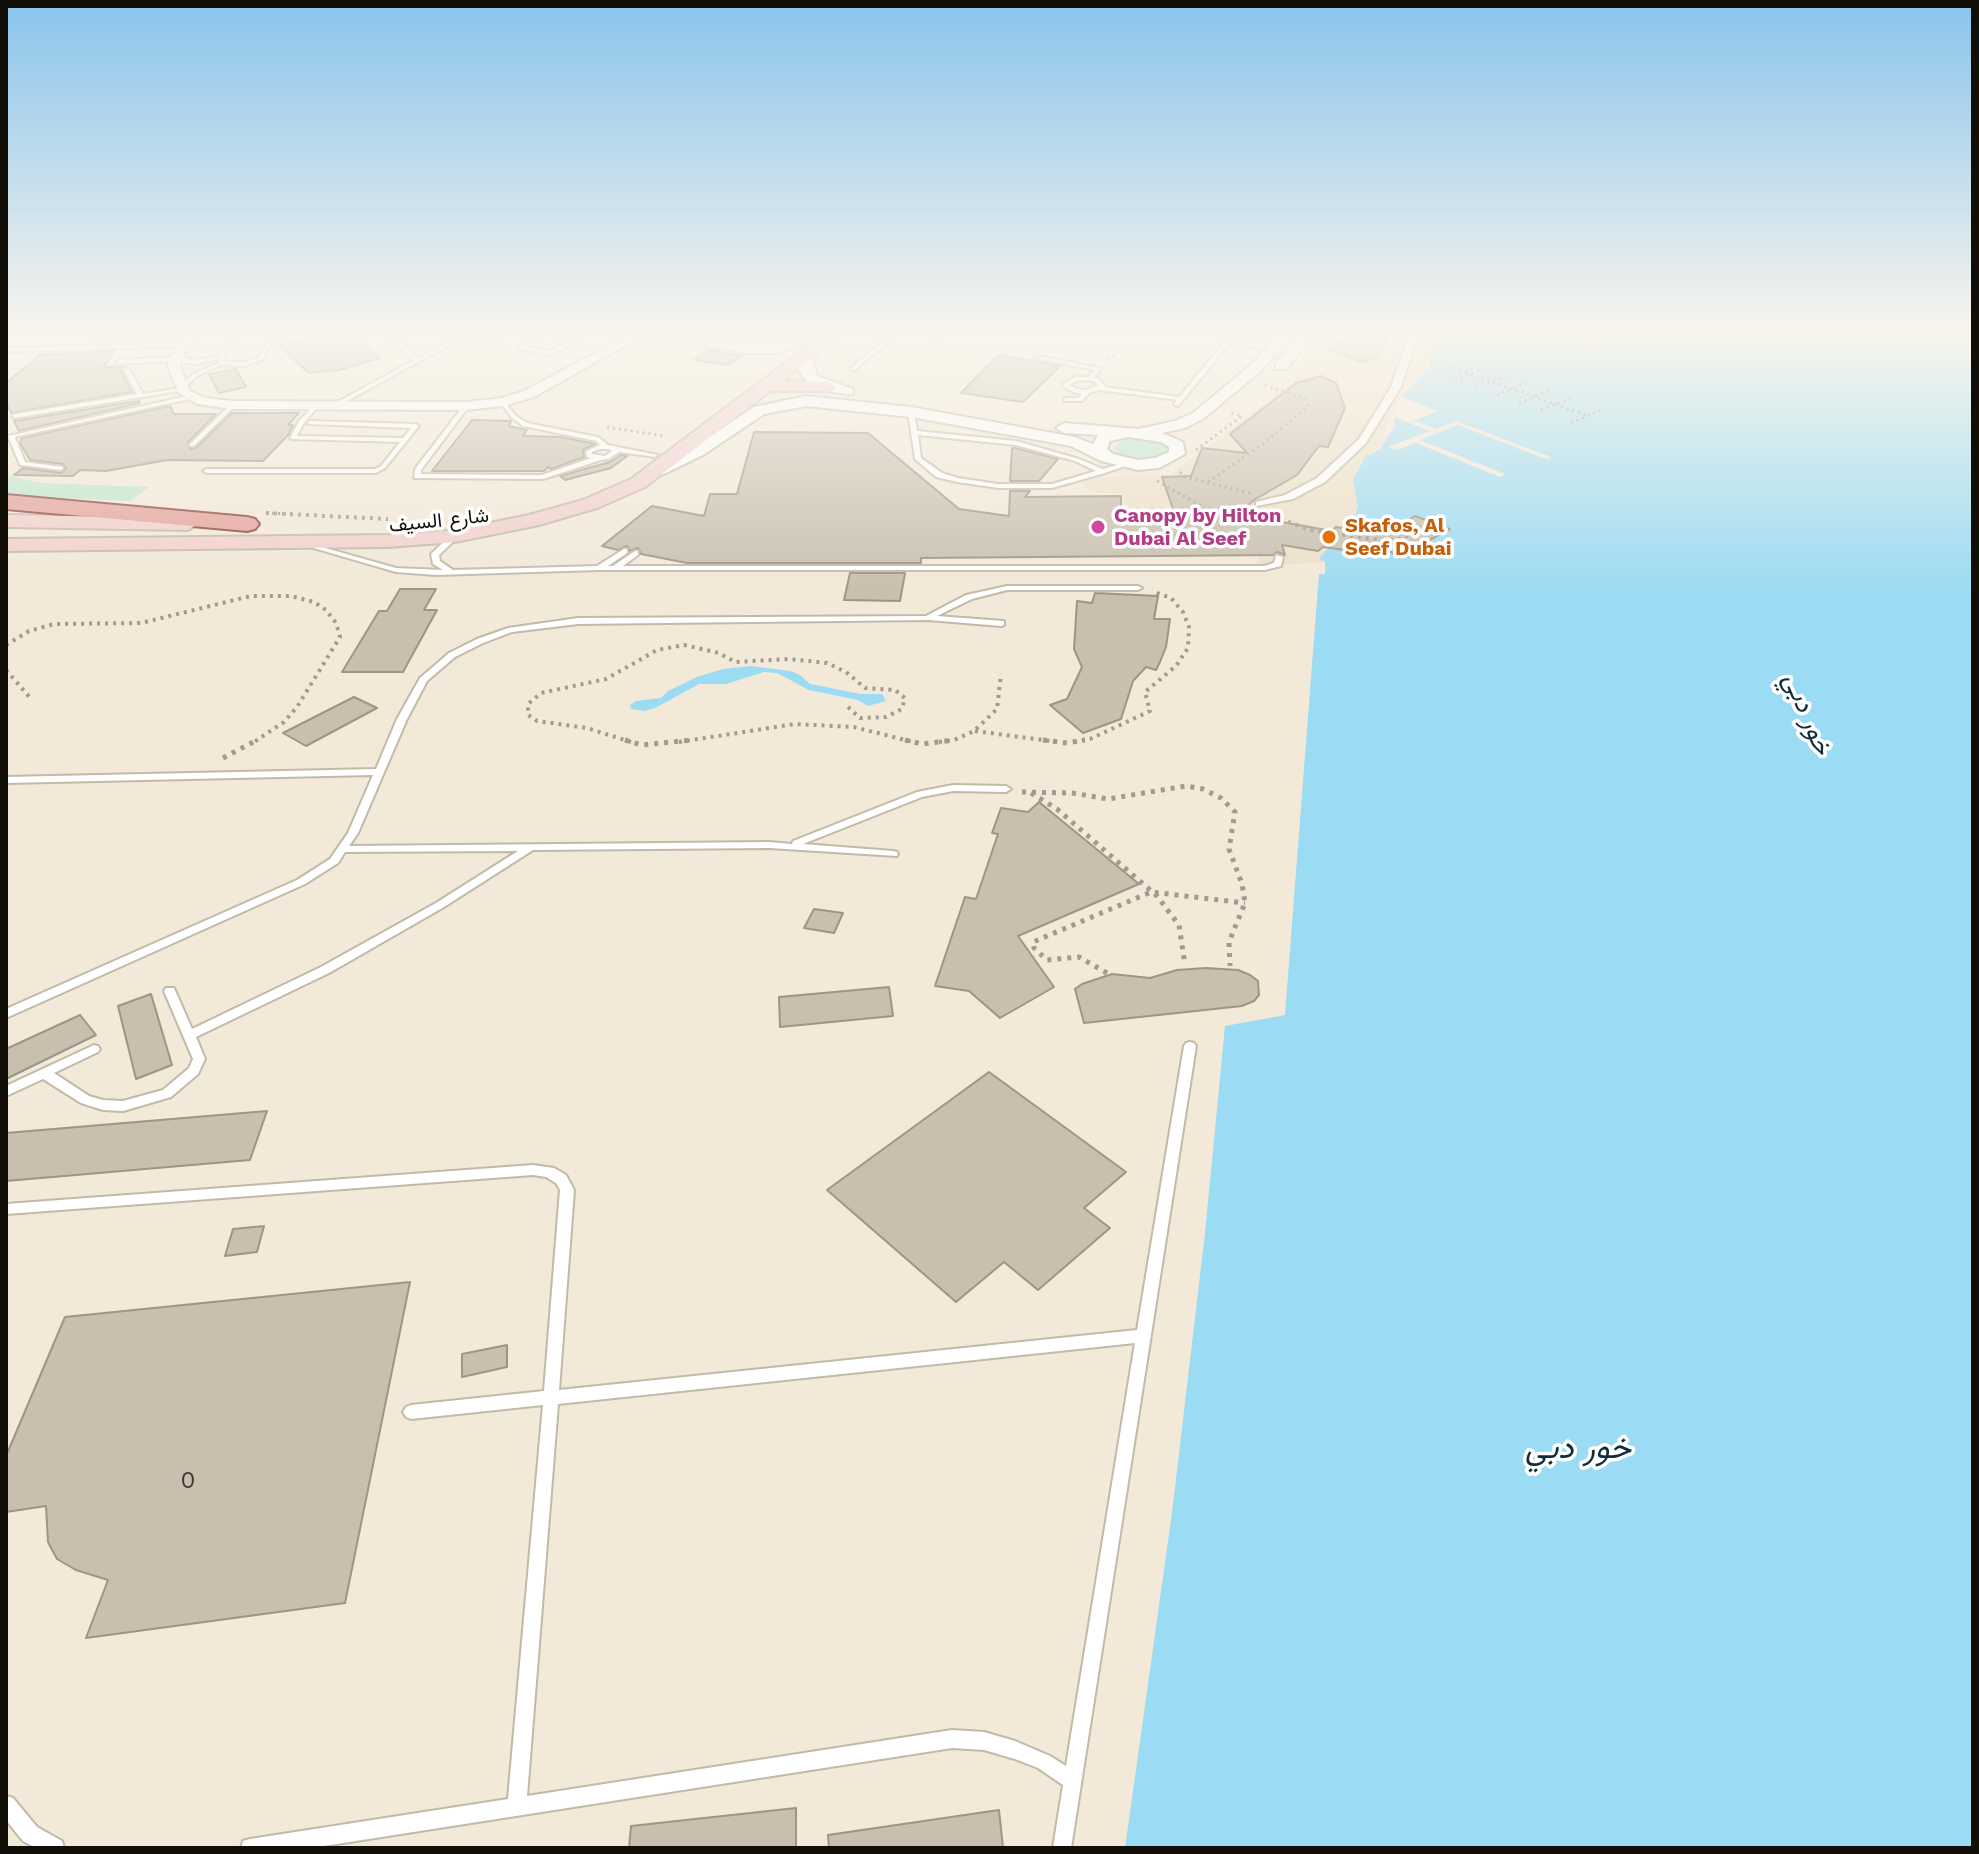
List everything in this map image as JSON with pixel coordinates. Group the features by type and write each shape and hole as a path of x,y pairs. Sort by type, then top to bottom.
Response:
{"main road":[{"name":"شارع السيف","path":"6,545 388,541 455,536 563,513 616,494 704,421"},
{"name":"شارع السيف","path":"6,521 392,526 478,518 573,495 653,462 715,421"},
{"path":"6,502 247,524"},
{"path":"6,555 177,544"}],"street":[{"name":"شارع السيف","path":"653,462 697,452 741,421"},
{"name":"شارع السيف","path":"958,421 1064,440 1128,464 1159,463 1183,455"},
{"path":"1022,421 1071,429 1133,432 1166,438 1177,445 1183,455"},
{"path":"1101,454 1098,446 1104,438 1179,425 1188,421"},
{"path":"1260,504 1279,500 1321,480 1363,441 1376,421"}],"lane":[{"path":"61,468 22,464 11,436 71,421"},
{"path":"192,445 217,421"},
{"path":"303,421 293,438 405,440"},
{"path":"300,428 312,421"},
{"path":"455,421 417,470 417,476 543,477 616,451"},
{"path":"519,421 525,425 598,439 616,451 653,462"},
{"path":"912,421 918,459 926,468 957,480 998,486 1038,487 1065,484 1128,464"},
{"path":"207,471 371,472 383,467 415,426 310,423"},
{"path":"913,433 983,437 1016,443 1077,460 1103,472"},
{"path":"599,458 589,456 589,451 605,446"},
{"path":"450,572 436,562 435,554 455,536"},
{"path":"296,542 396,570 450,572 599,568 1265,568 1278,564 1279,557"},
{"path":"599,568 624,551"},
{"path":"614,568 635,553"},
{"path":"928,618 969,597 1007,588 1138,588"},
{"path":"6,1014 319,872 344,849 414,695 435,667 480,641 511,630 578,621 928,618 1001,623"},
{"path":"6,780 378,772"},
{"path":"792,845 920,794 953,788 1006,789"},
{"path":"344,849 792,845 893,854"},
{"path":"190,1035 325,970 440,905 532,847"},
{"path":"44,1073 85,1100 103,1105 123,1106 167,1094 194,1071 199,1059 170,991"},
{"path":"1062,1848 1190,1046"},
{"path":"6,1091 94,1049"},
{"path":"6,1209 533,1170 549,1172 561,1179 567,1190 567,1204 517,1807"},
{"path":"411,1412 1143,1336"},
{"path":"250,1848 952,1739 984,1741 1015,1750 1044,1762 1072,1780"},
{"path":"6,1805 30,1834 55,1848"}],"path":[{"path":"1235,421 1183,455 1185,477 1279,500"},
{"path":"1207,483 1291,421"},
{"path":"1571,423 1577,421"},
{"path":"1128,464 1205,508"},
{"path":"1260,504 1279,521 1334,535 1401,539 1418,530 1421,523"},
{"path":"974,731 1067,743 1090,739 1150,711 1145,692 1176,666 1188,648 1189,627 1183,612 1171,598 1138,588"},
{"path":"6,645 29,631 54,624 141,623 251,596 291,596 314,602 326,610 336,623 340,637 297,707 284,722 259,739 186,776"},
{"path":"848,707 853,715 875,719 902,709 905,698 895,690 865,688 846,672 827,663 803,659 735,662 699,647 684,645 657,650 606,679 541,693 528,704 528,715 537,721 587,728 641,745 668,744 754,728 795,724 854,727 922,744 954,740 974,731 997,709 1001,674"},
{"path":"6,670 32,700"},
{"path":"1006,789 1031,793 1072,793 1108,799 1186,786 1203,789 1221,798 1235,812 1229,849 1242,884 1245,903 1229,942 1230,966"},
{"path":"1031,793 1057,809 1151,892 1179,925 1185,965"},
{"path":"1107,973 1079,957 1047,960 1034,948 1033,942 1151,892 1245,903"}],"shaded area":[{"path":"1242,421 1391,421 1364,481 1441,556 1259,566 1258,541 1189,521 1130,512 1122,493 1099,493 1083,487 1084,481 1101,477 1170,475"}],"green space":[{"path":"1152,437 1170,446 1168,454 1134,459 1118,454 1113,447 1126,438"},
{"path":"6,467 10,476 42,483 149,487 130,501 23,496 6,493"}],"water":[{"name":"خور دبي","path":"1394,421 1409,423 1415,421 1973,421 1973,1848 1125,1848 1172,1513 1205,1233 1225,1026 1285,1015 1319,574 1325,574 1325,561 1320,560 1321,555 1351,530 1358,506 1353,480 1366,455 1380,449 1395,426"},
{"path":"751,666 790,671 810,684 860,694 882,694 886,701 868,706 858,700 809,690 777,673 764,672 726,684 699,684 655,708 645,711 631,709 630,705 636,701 661,698 668,691 697,677 723,669"}],"pier":[{"path":"1415,421 1436,429 1456,421 1551,457 1546,459 1458,425 1420,440 1505,474 1500,477 1416,443 1397,450 1388,447 1430,431 1409,423"}],"building":[{"path":"14,421 17,421 64,421 19,431"},
{"path":"103,421 209,421 188,442 190,449 196,448 224,421 292,421 288,425 293,425 289,434 263,461 167,460 106,471 80,470 73,476 14,475 23,468 61,473 66,469 63,464 30,460 20,443 22,438"},
{"path":"472,421 511,421 509,426 527,430 523,436 561,437 595,444 583,450 584,457 551,469 548,467 544,471 432,471"},
{"path":"1247,421 1340,421 1328,447 1319,446 1297,475 1254,500 1238,514 1332,531 1336,527 1384,535 1415,516 1450,529 1424,543 1434,553 1398,558 1382,544 1372,554 1282,545 1285,555 1277,552 1273,555 921,558 921,563 687,563 641,554 638,548 630,551 627,546 618,550 602,546 652,506 704,516 710,494 737,494 754,432 868,433 959,509 1009,516 1010,491 1030,491 1025,497 1121,496 1121,510 1176,518 1162,477 1191,476 1202,448 1247,453 1230,434"},
{"path":"1012,448 1058,459 1039,481 1010,481"},
{"path":"621,455 627,456 611,468 565,480 560,476 610,462"},
{"path":"850,573 905,573 900,601 844,600"},
{"path":"400,589 436,589 424,610 437,610 403,672 342,672 379,611 387,611"},
{"path":"1095,593 1158,596 1154,619 1170,619 1166,647 1160,662 1156,670 1146,667 1133,681 1121,719 1083,733 1050,705 1067,699 1082,667 1074,649 1077,601 1092,603"},
{"path":"354,697 377,708 306,746 283,733"},
{"path":"1039,802 1139,884 1018,936 1054,987 1000,1018 969,991 935,986 965,897 976,899 998,834 992,833 1001,808 1028,812"},
{"path":"814,909 843,913 834,933 804,928"},
{"path":"1177,970 1238,970 1250,975 1258,981 1259,995 1242,1006 1084,1023 1075,989 1082,984 1112,974 1150,978"},
{"path":"889,987 893,1016 780,1027 779,997"},
{"path":"151,994 172,1065 136,1079 118,1006"},
{"path":"80,1015 96,1035 6,1079 6,1049"},
{"path":"989,1072 1126,1172 1084,1208 1110,1228 1038,1290 1004,1262 956,1302 827,1190"},
{"path":"267,1111 250,1160 6,1181 6,1133"},
{"path":"264,1226 257,1252 225,1256 233,1229"},
{"path":"410,1282 345,1603 86,1638 108,1580 76,1570 57,1559 48,1542 46,1506 6,1512 6,1456 65,1317"},
{"path":"507,1345 507,1367 462,1377 462,1354"},
{"path":"796,1808 796,1848 629,1848 631,1826"},
{"path":"999,1810 1003,1848 829,1848 828,1835"}],"place":[{"name":"Canopy by Hilton Dubai Al Seef","path":"1098,527"},
{"name":"Skafos, Al Seef Dubai","path":"1329,537"}]}
